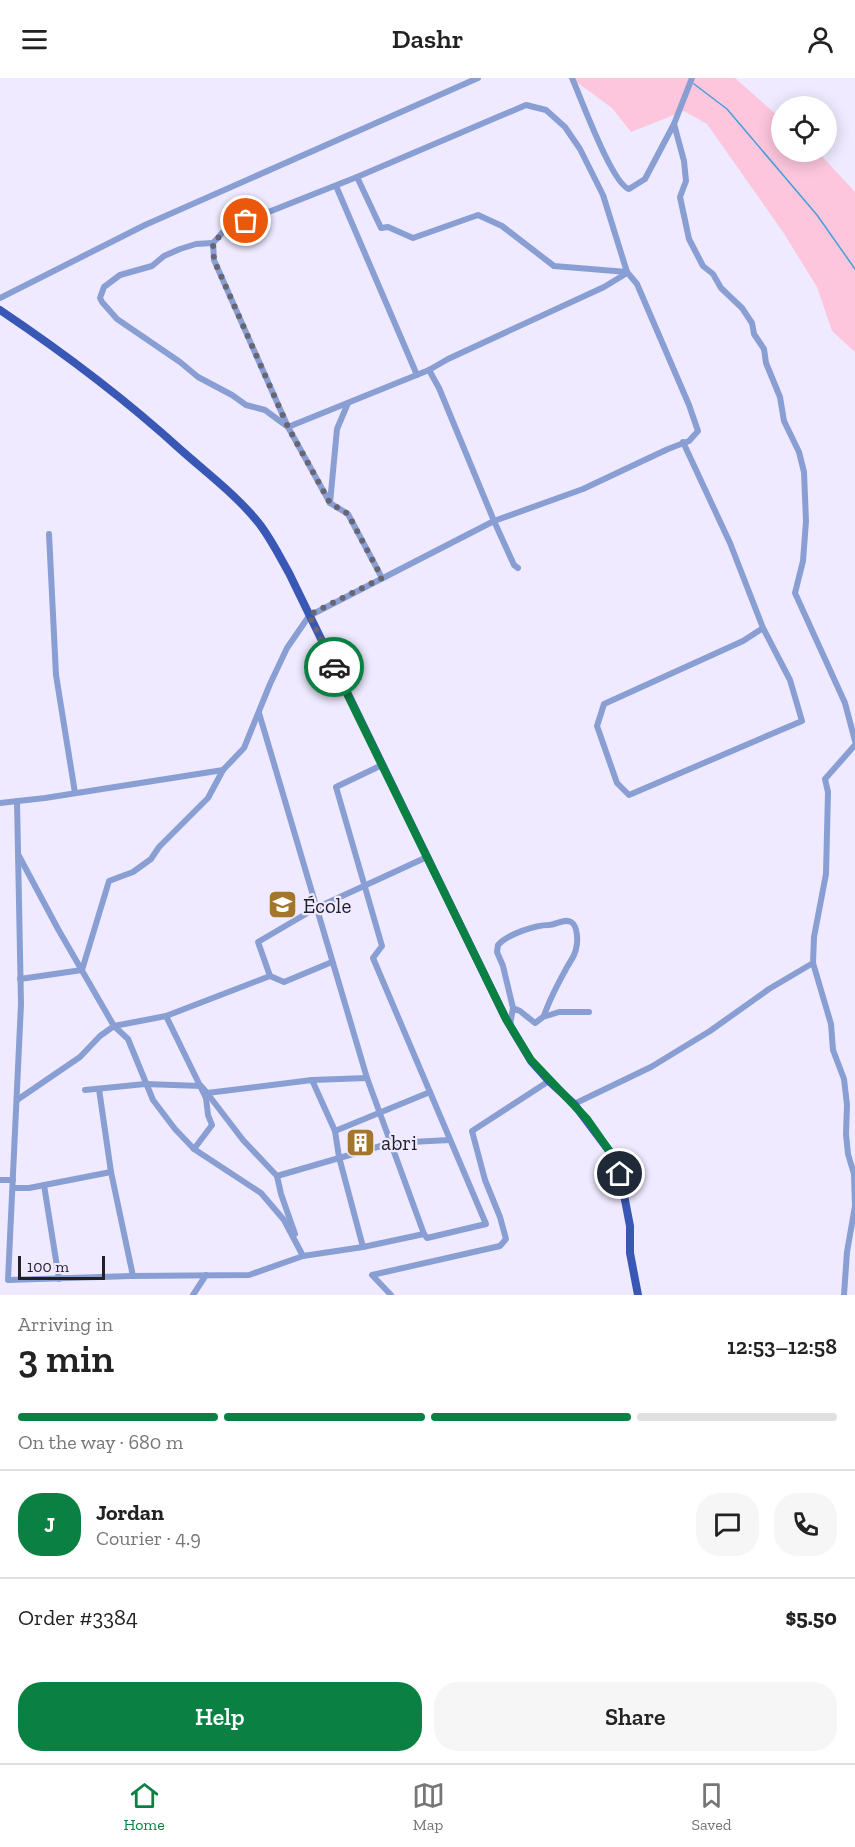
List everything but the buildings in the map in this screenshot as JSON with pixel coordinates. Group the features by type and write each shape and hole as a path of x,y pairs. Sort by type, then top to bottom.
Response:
{"main road":[{"path":"0,310 75,361 107,386 225,488 253,517 270,539 510,1026 527,1055 549,1081 574,1104 609,1149 620,1174 630,1226 630,1253 638,1295"}],"street":[{"path":"0,298 145,225 478,78"},
{"path":"572,78 601,147 624,187 629,189 645,178 674,124 692,78"},
{"path":"82,970 109,881 133,872 151,859 159,847 208,798 223,770 244,748 287,648 309,615 494,521 583,489 689,441 698,431 637,284 627,273 603,195 580,149 565,127 546,110 526,105 336,186 246,221 224,232 213,243 196,244 180,249 164,256 152,266 120,275 104,288 100,298 117,319 198,377 246,405 265,410 288,427"},
{"path":"674,124 684,161 686,181 680,195 689,239 703,266 713,274 721,288 742,308 751,321 754,334 764,349 766,363 780,396 784,421 799,452 804,472 806,521 802,561 795,593 845,704 855,743 825,779 828,792 826,874 814,937 813,963 831,1024 833,1050 844,1079 848,1154 854,1174 855,1206 847,1252 844,1295"},
{"path":"357,177 381,228 388,227 413,238 478,215 501,226 554,266 627,273"},
{"path":"336,186 417,375"},
{"path":"213,243 214,260 288,427 330,503 348,514 382,578"},
{"path":"288,427 429,370 448,358 604,287 627,273"},
{"path":"429,370 439,388 494,521 514,565 518,568"},
{"path":"330,503 337,429 348,403"},
{"path":"683,442 730,543 763,628 790,680 802,721 629,795 617,783 597,726 604,704 743,641 763,628"},
{"path":"49,534 56,675 75,793"},
{"path":"258,713 367,1078 427,1238 486,1224 373,958 382,946 336,787 382,765"},
{"path":"0,802 223,770"},
{"path":"17,801 20,979 8,1280 249,1275 303,1256 363,1247 424,1234"},
{"path":"18,853 114,1026 128,1039 153,1100 194,1149 261,1193 284,1220 303,1256"},
{"path":"270,976 258,942 316,908 427,857"},
{"path":"510,1026 513,1008 503,966 497,952 499,943 541,924 550,925 570,921 575,926 578,940 576,951 544,1016"},
{"path":"16,1100 80,1057 100,1036 114,1026 166,1016 270,976 284,982 332,962"},
{"path":"574,1104 651,1067 730,1018 769,989 813,963"},
{"path":"20,979 82,970"},
{"path":"513,1008 535,1023 544,1016 559,1012 589,1012"},
{"path":"166,1016 201,1086 212,1125 194,1149"},
{"path":"207,1093 312,1080 367,1078"},
{"path":"312,1080 335,1131 339,1157 363,1247"},
{"path":"392,1295 372,1275 500,1246 506,1239 485,1180 472,1131 549,1081"},
{"path":"85,1090 145,1084 201,1086 243,1140 277,1176 303,1256"},
{"path":"99,1089 111,1172 133,1276"},
{"path":"335,1131 430,1092"},
{"path":"277,1176 391,1143 450,1140"},
{"path":"13,1188 27,1188 111,1172"},
{"path":"0,1180 13,1180"},
{"path":"44,1185 59,1278"},
{"path":"193,1295 206,1275"}],"shaded area":[{"path":"571,78 735,78 771,110 771,162 827,162 855,192 855,352 832,331 817,287 783,232 707,124 684,111 631,132 612,108"}],"waterway":[{"path":"694,84 727,109 817,215 855,269"}],"way so far":[{"path":"246,221 224,232 213,243 214,260 288,427 330,503 348,514 382,578 309,615 334,667"}],"place":[{"name":"École","path":"282,905"},
{"name":"abri","path":"360,1142"}],"route":[{"path":"334,667 506,1019 531,1060 549,1081 574,1104 604,1142 620,1174"}]}
